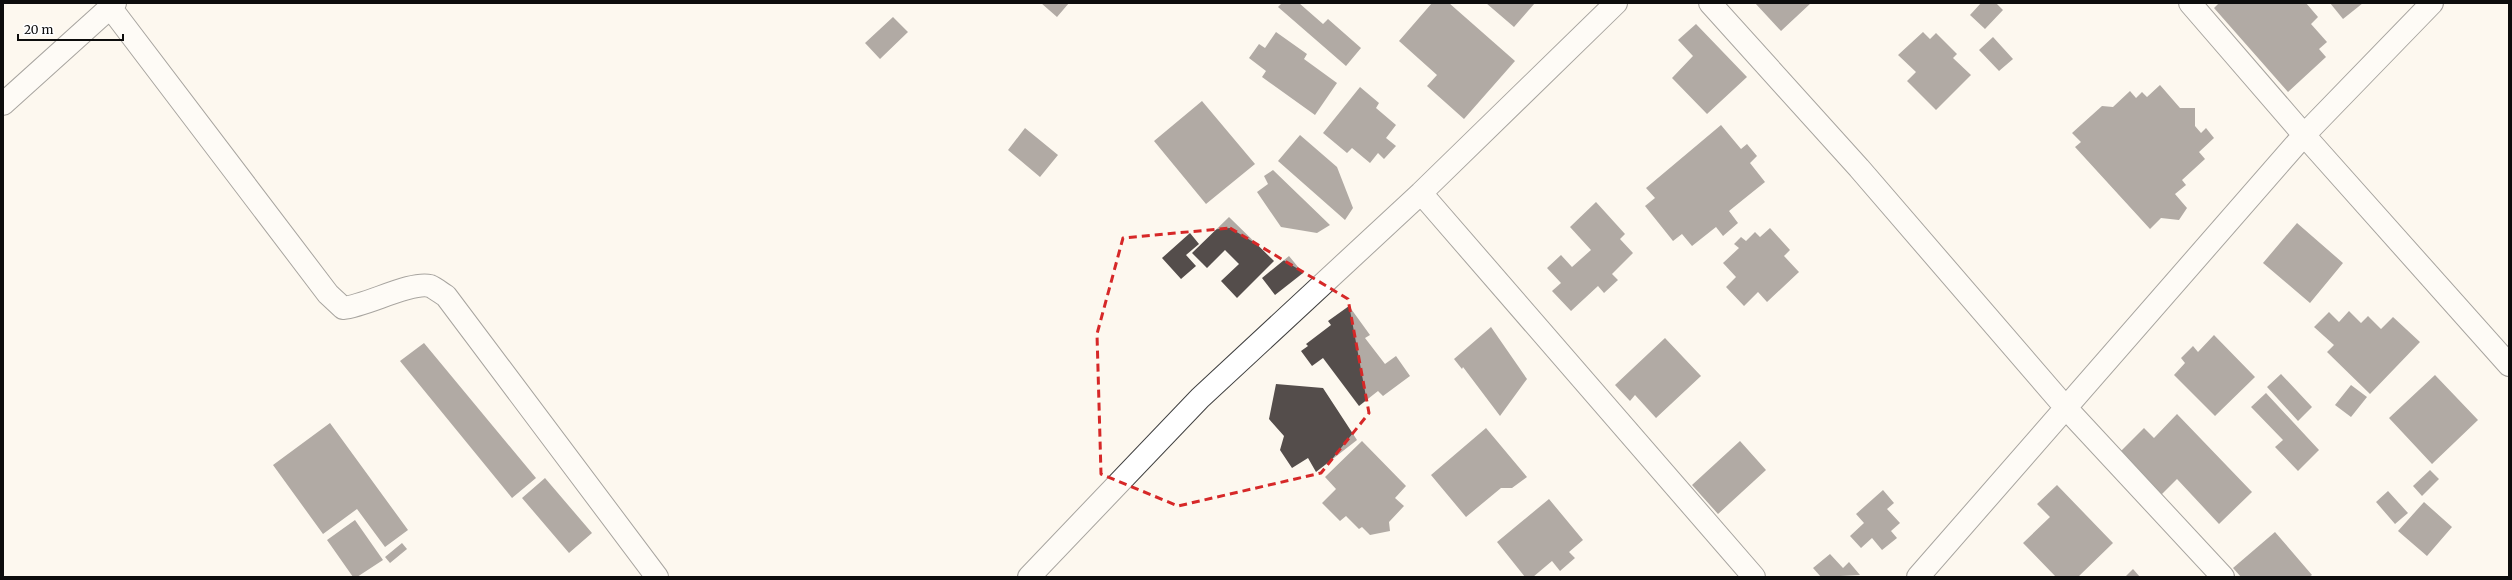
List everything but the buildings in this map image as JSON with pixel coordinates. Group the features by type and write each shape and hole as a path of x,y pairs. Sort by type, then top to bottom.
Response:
{"street":[{"path":"1029,577 1200,398 1421,193 1616,3"},
{"path":"1710,3 1859,168 2066,408 2224,577"},
{"path":"2190,3 2304,135 2509,365"},
{"path":"1918,577 2304,135 2432,3"},
{"path":"3,104 112,5 328,294 344,308 356,307 414,288 430,286 446,296 656,577"},
{"path":"1421,193 1754,577"}],"highlighted area":[{"path":"1230,228 1348,299 1369,413 1321,473 1178,506 1101,474 1097,334 1123,238"}]}
